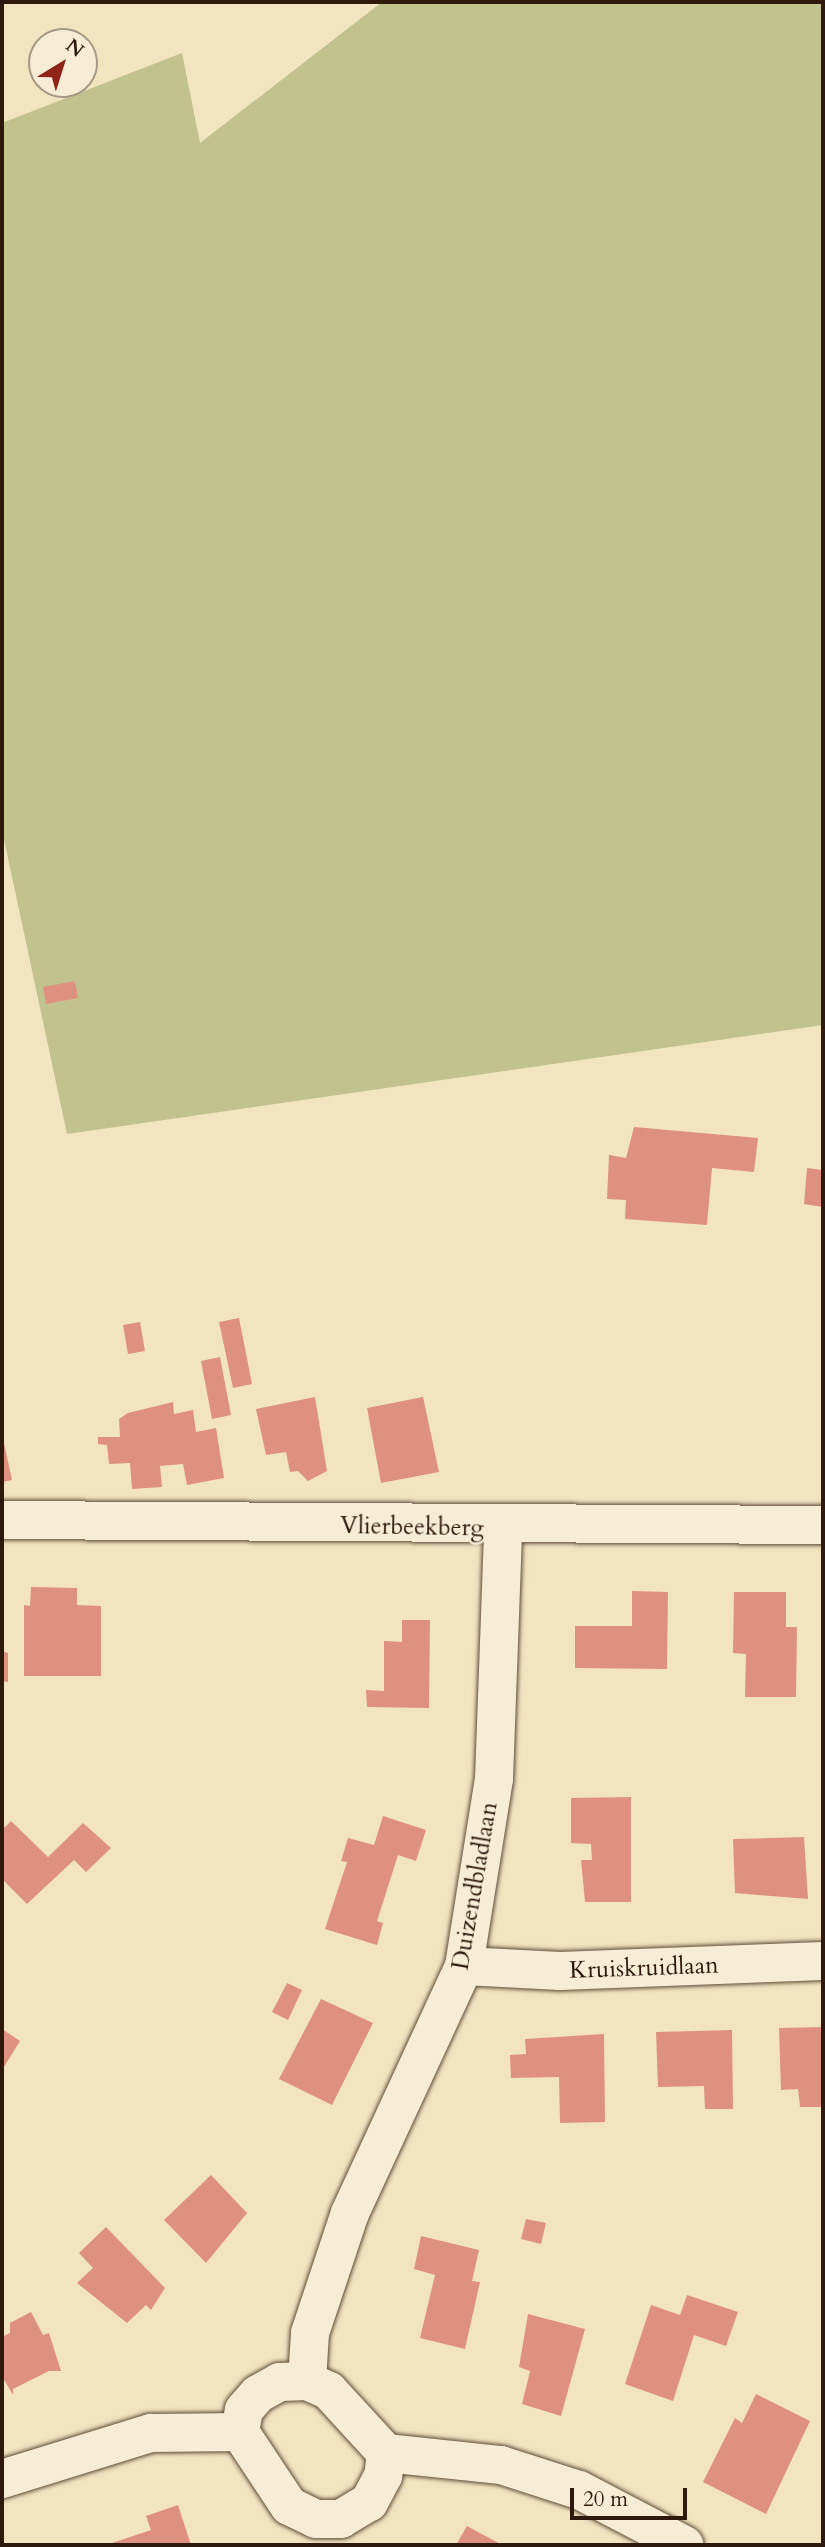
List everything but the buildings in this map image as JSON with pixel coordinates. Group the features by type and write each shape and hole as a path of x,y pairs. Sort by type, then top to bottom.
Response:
{"street":[{"name":"Vlierbeekberg","path":"2,1520 503,1528 823,1525"},
{"name":"Duizendbladlaan","path":"307,2381 310,2333 350,2213 464,1966 494,1779 503,1528"},
{"name":"Kruiskruidlaan","path":"464,1966 560,1971 823,1961"},
{"path":"386,2453 383,2476 369,2502 316,2532 289,2506 240,2432 244,2410 258,2394 280,2382 307,2381 329,2391 386,2453 501,2465 579,2490 684,2545"},
{"path":"2,2479 150,2433 240,2432"}],"green space":[{"path":"382,2 823,2 823,1025 67,1134 2,830 2,123 66,98 98,98 98,86 182,53 200,143"}]}
